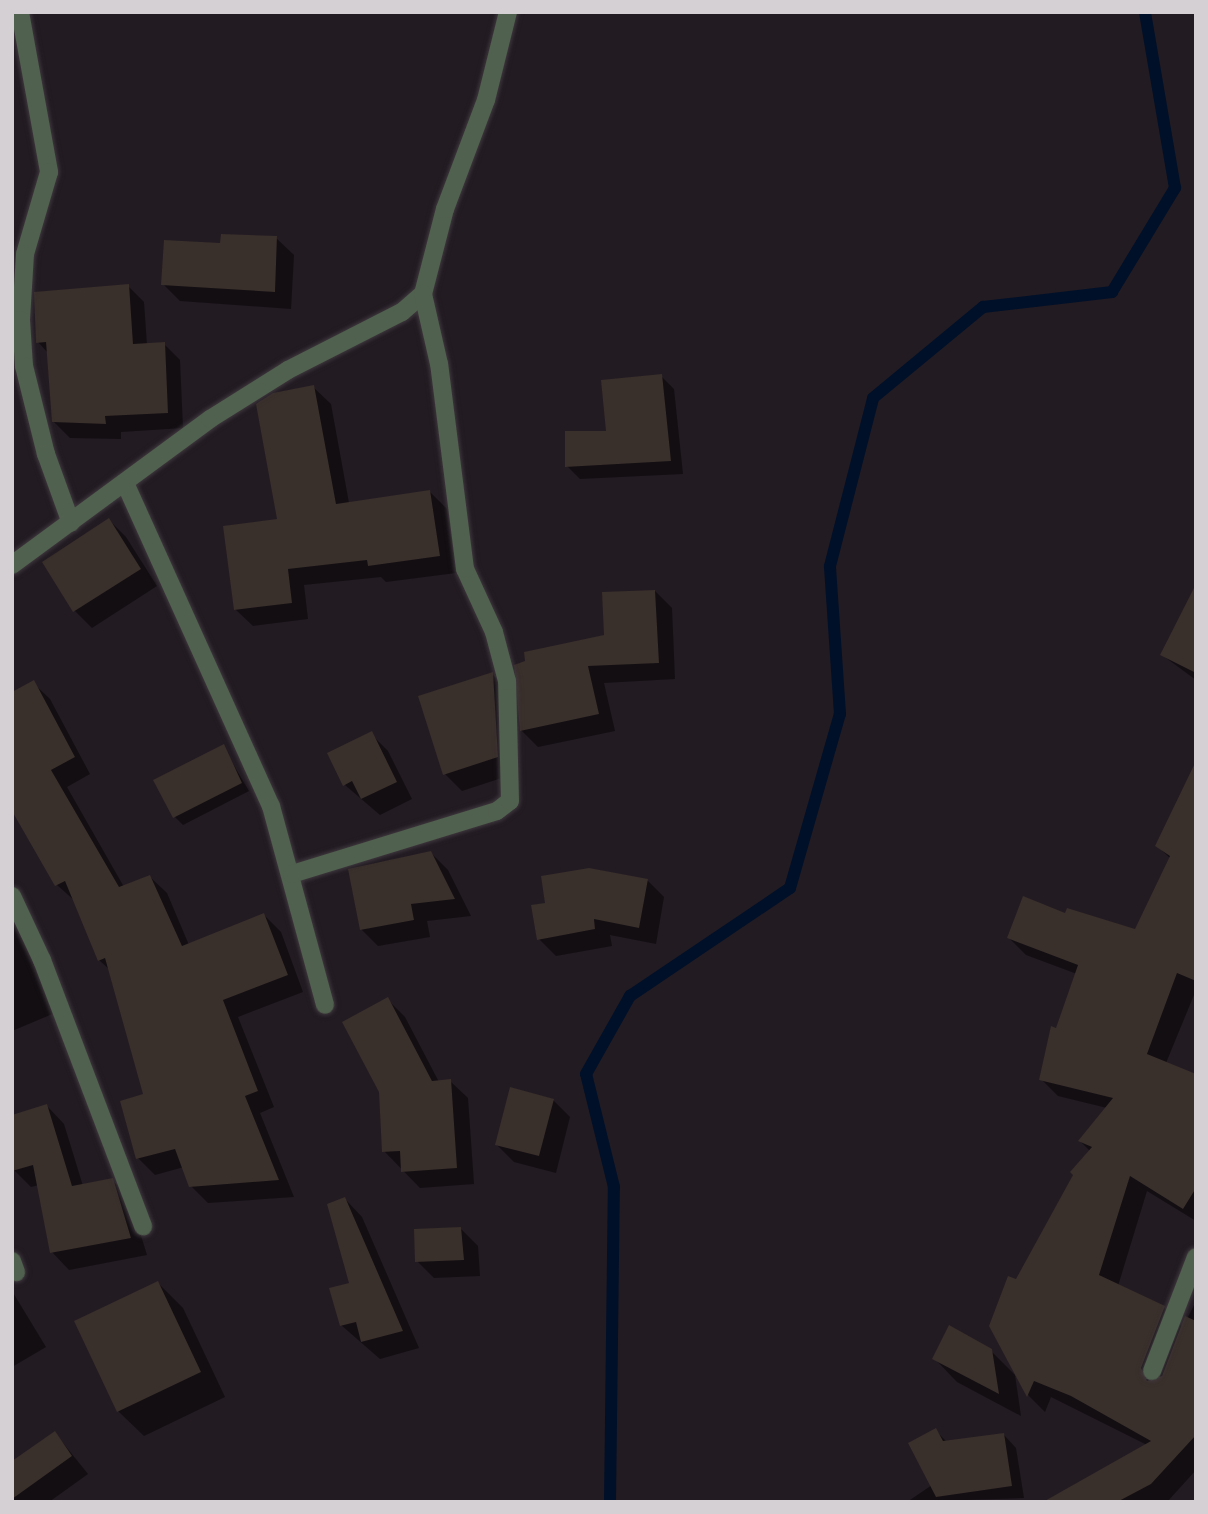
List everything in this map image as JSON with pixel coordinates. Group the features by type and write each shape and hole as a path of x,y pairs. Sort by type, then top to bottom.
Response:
{"street":[{"path":"20,12 49,172 25,254 21,320 24,366 46,454 71,523"},
{"path":"292,874 496,811 510,801 507,681 494,632 465,569 439,364 423,294 445,209 486,100 508,12"},
{"path":"12,565 210,419 288,370 402,312 423,294"},
{"path":"125,483 271,806 292,874 325,1005"},
{"path":"12,896 42,960 143,1226"},
{"path":"1152,1371 1196,1257"}],"building":[{"path":"221,234 277,236 275,292 161,285 164,240 220,243"},
{"path":"129,284 133,344 165,342 168,413 105,416 106,424 52,422 46,342 36,343 34,292"},
{"path":"662,374 671,461 565,467 565,431 606,431 601,380"},
{"path":"314,385 336,504 430,490 440,556 368,566 367,560 288,569 292,603 234,610 223,526 277,519 256,404 273,393"},
{"path":"109,518 141,569 73,612 42,562"},
{"path":"1196,584 1196,673 1160,655"},
{"path":"655,590 659,663 588,666 599,714 520,731 514,665 525,661 524,652 604,635 602,592"},
{"path":"493,672 498,757 443,775 418,696"},
{"path":"34,680 75,757 51,770 119,887 150,875 182,946 264,913 288,975 223,1000 258,1091 245,1096 279,1180 189,1187 175,1149 136,1159 120,1101 143,1094 105,958 98,961 65,881 55,886 12,811 12,692"},
{"path":"372,731 397,782 361,799 352,781 343,786 327,753"},
{"path":"224,744 242,783 173,818 153,780"},
{"path":"1196,761 1196,981 1177,973 1147,1054 1196,1074 1196,1188 1183,1209 1130,1176 1099,1275 1165,1306 1141,1368 1147,1381 1162,1376 1185,1316 1196,1321 1196,1435 1151,1484 1117,1502 1043,1502 1151,1441 1071,1396 1034,1381 1027,1397 989,1326 1008,1276 1016,1279 1073,1175 1070,1172 1092,1147 1078,1141 1113,1098 1039,1080 1051,1026 1056,1028 1078,965 1007,938 1023,896 1065,913 1067,908 1135,929 1170,856 1155,846"},
{"path":"431,851 455,899 411,904 414,920 360,930 348,869"},
{"path":"589,868 648,879 639,928 594,919 595,929 537,940 531,905 545,903 541,876"},
{"path":"388,997 432,1081 451,1079 457,1168 401,1172 400,1151 382,1152 379,1092 342,1022"},
{"path":"510,1087 554,1099 539,1156 495,1145"},
{"path":"47,1104 72,1186 113,1178 131,1238 50,1253 33,1165 12,1171 12,1115"},
{"path":"345,1197 403,1331 361,1342 356,1322 340,1326 329,1288 349,1283 327,1204"},
{"path":"461,1227 464,1260 415,1262 414,1229"},
{"path":"158,1281 201,1372 117,1412 74,1321"},
{"path":"949,1325 992,1349 999,1394 932,1359"},
{"path":"936,1428 943,1441 1004,1433 1012,1486 936,1497 908,1443"},
{"path":"55,1431 72,1456 12,1499 12,1461"}],"waterway":[{"path":"610,1502 614,1187 586,1074 630,996 790,888 840,714 830,566 873,398 983,307 1112,292 1175,188 1145,12"}]}
